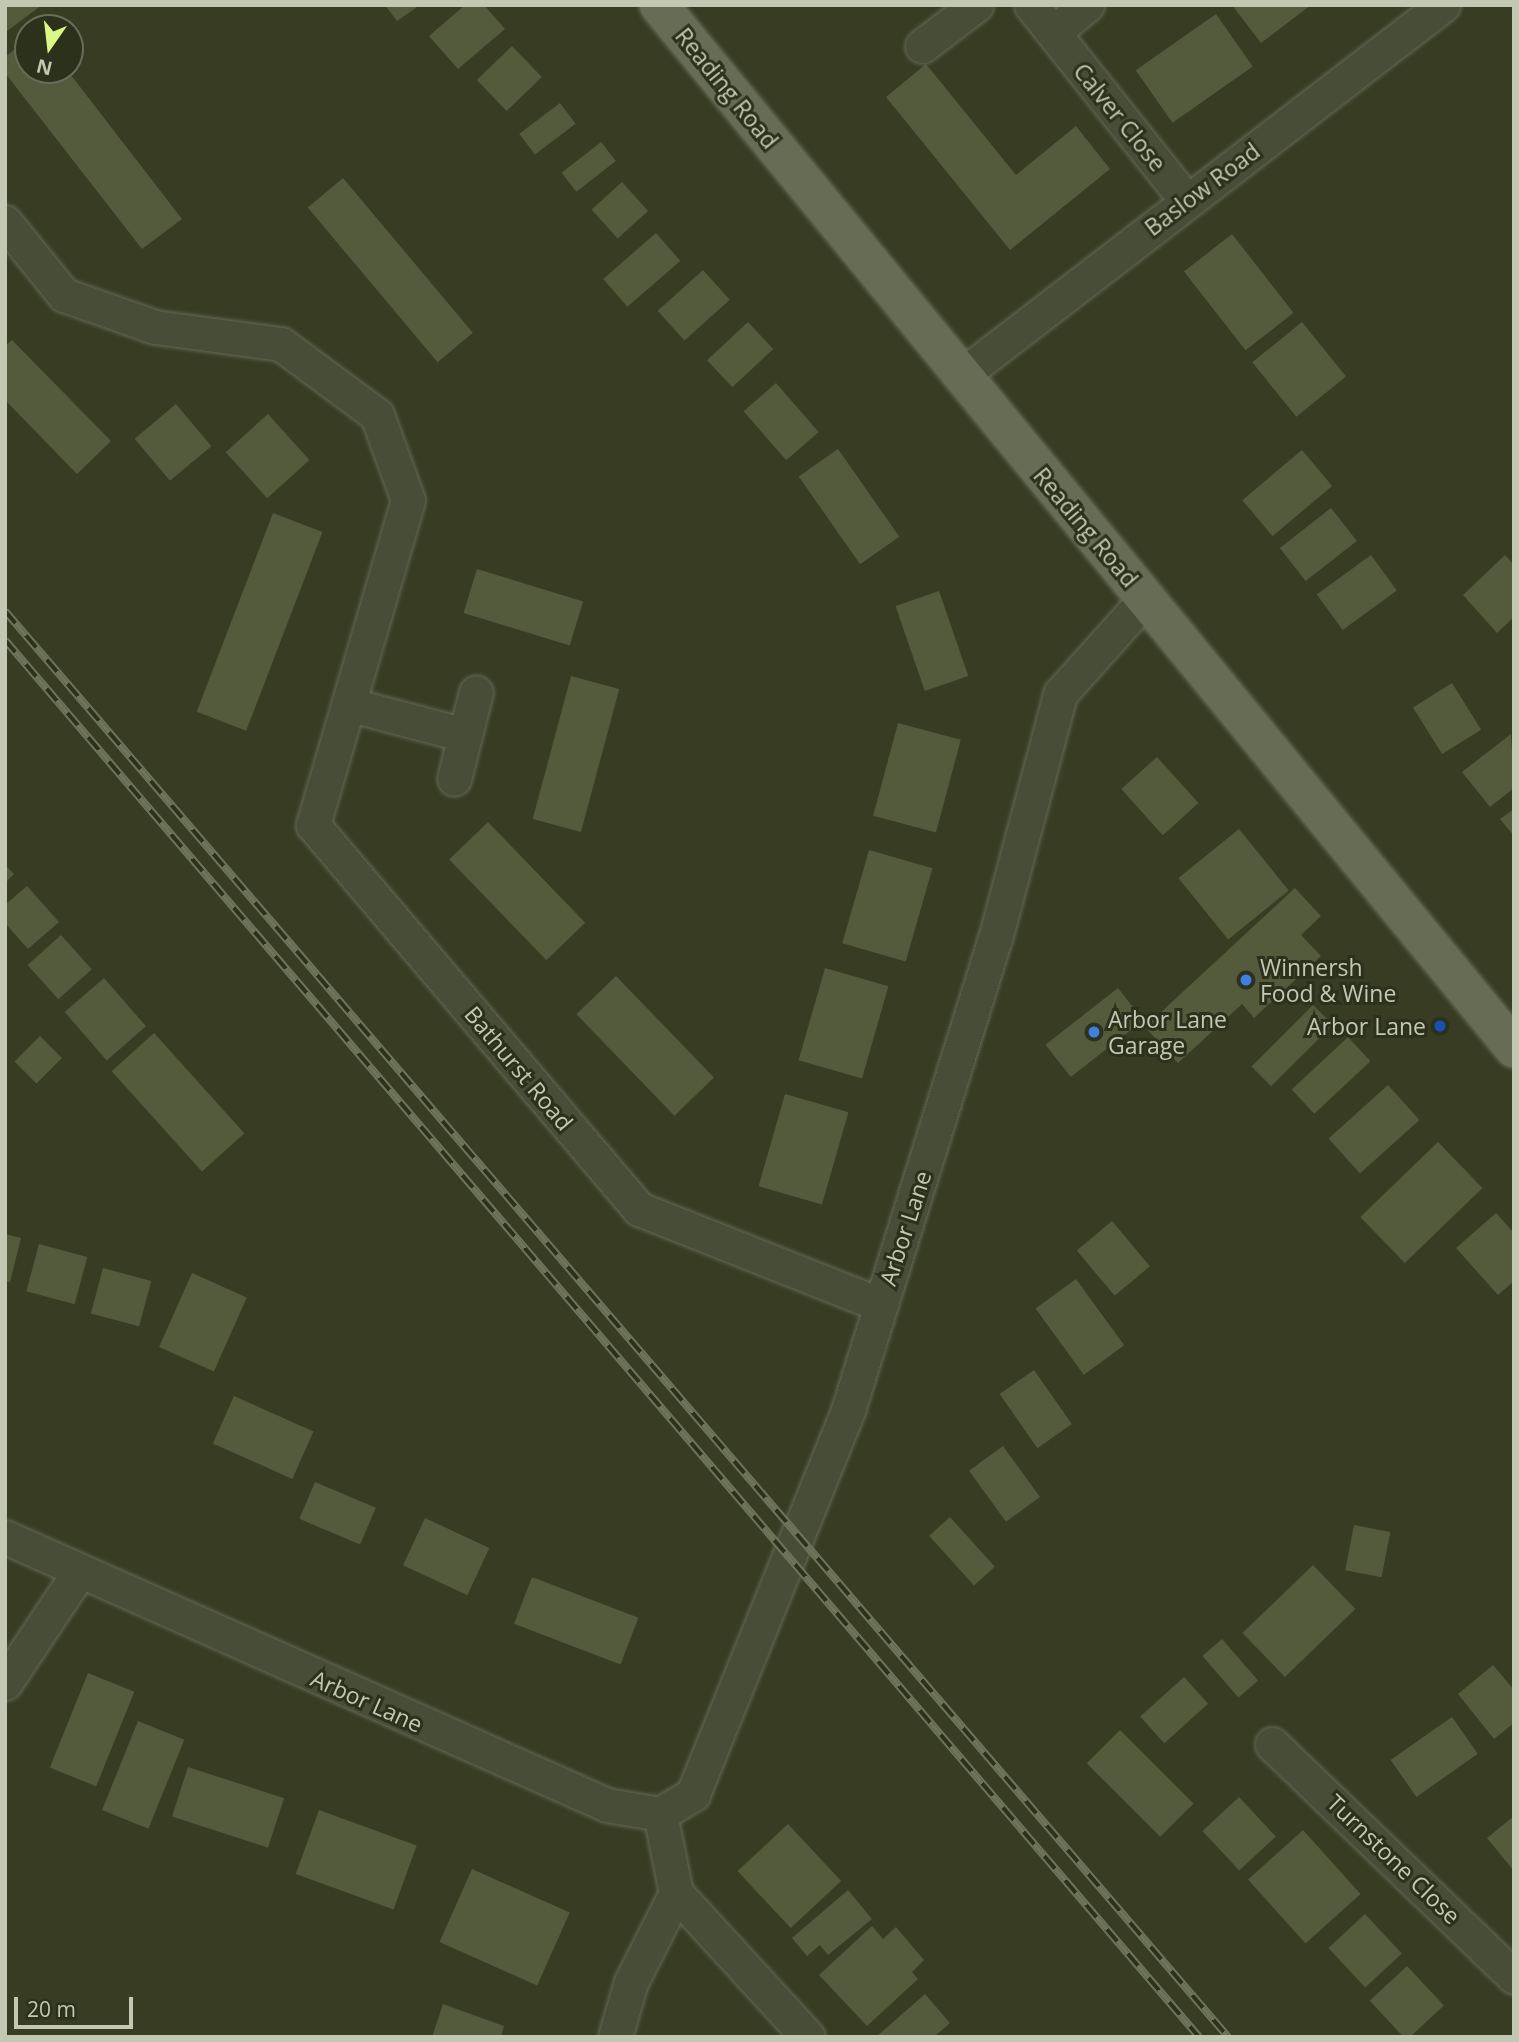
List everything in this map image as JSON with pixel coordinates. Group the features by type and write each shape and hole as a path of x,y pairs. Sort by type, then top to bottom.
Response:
{"main road":[{"name":"Reading Road","path":"659,5 1514,1048"}],"street":[{"path":"922,46 976,5"},
{"name":"Calver Close","path":"1031,5 1187,201"},
{"path":"1054,32 1087,5"},
{"name":"Baslow Road","path":"962,375 1443,5"},
{"name":"Bathurst Road","path":"5,222 64,295 155,327 281,344 377,415 408,500 351,705 313,825 639,1209 881,1306"},
{"name":"Arbor Lane","path":"5,1537 607,1805 660,1814 693,1794 749,1667 817,1496 881,1306 995,939 1060,694 1146,598"},
{"path":"454,779 476,692"},
{"path":"351,705 465,735"},
{"path":"5,1683 79,1572"},
{"name":"Turnstone Close","path":"1272,1744 1514,1978"},
{"path":"660,1814 676,1893 807,2037"},
{"path":"615,2037 631,1982 676,1893"}],"building":[{"path":"5,5 42,5 30,14 14,14 14,26 7,31"},
{"path":"385,5 420,5 397,21"},
{"path":"465,5 484,5 505,29 458,69 429,36"},
{"path":"1232,5 1311,5 1261,43"},
{"path":"1216,14 1253,66 1172,123 1136,70"},
{"path":"512,46 542,77 507,111 477,80"},
{"path":"14,50 14,84 78,84 182,219 142,249 5,73 5,57"},
{"path":"926,64 1016,175 1076,126 1110,169 1010,250 886,97"},
{"path":"560,103 576,124 535,154 519,134"},
{"path":"601,142 616,161 576,192 562,173"},
{"path":"343,178 473,333 438,362 308,208"},
{"path":"622,182 648,211 618,238 592,209"},
{"path":"656,233 680,261 627,307 603,279"},
{"path":"1232,234 1294,313 1245,350 1184,272"},
{"path":"703,270 730,300 684,341 658,311"},
{"path":"748,322 773,349 732,387 707,360"},
{"path":"1302,322 1346,376 1296,417 1252,362"},
{"path":"12,340 111,441 77,474 5,400 5,346"},
{"path":"776,383 819,432 786,460 744,411"},
{"path":"176,404 211,446 170,481 135,439"},
{"path":"268,414 309,460 267,498 226,452"},
{"path":"838,449 899,537 860,564 799,477"},
{"path":"1302,450 1332,486 1272,536 1242,500"},
{"path":"1331,508 1357,541 1306,581 1280,548"},
{"path":"273,513 322,532 246,731 197,712"},
{"path":"1371,555 1397,591 1343,630 1317,594"},
{"path":"1505,555 1514,565 1514,617 1497,633 1463,595"},
{"path":"477,569 583,601 570,645 464,613"},
{"path":"939,591 968,676 925,691 896,606"},
{"path":"571,676 619,689 581,832 533,819"},
{"path":"1452,683 1481,730 1442,754 1413,707"},
{"path":"898,723 961,740 936,833 873,816"},
{"path":"1511,734 1514,788 1490,807 1462,772"},
{"path":"1157,757 1198,803 1163,835 1121,789"},
{"path":"1514,809 1514,836 1500,819"},
{"path":"488,822 585,923 546,960 449,860"},
{"path":"1239,829 1289,890 1228,939 1178,878"},
{"path":"869,850 932,868 906,961 842,943"},
{"path":"5,865 14,874 5,883"},
{"path":"27,886 59,922 28,949 5,923 5,905"},
{"name":"Winnersh Food & Wine","path":"1295,888 1321,916 1301,935 1321,956 1254,1018 1242,1004 1178,1063 1145,1027"},
{"path":"61,935 92,969 58,999 28,965"},
{"path":"825,968 888,986 862,1078 799,1060"},
{"path":"616,976 714,1077 674,1116 576,1014"},
{"path":"104,978 146,1026 107,1060 65,1012"},
{"name":"Arbor Lane Garage","path":"1118,988 1143,1020 1071,1077 1046,1045"},
{"path":"1313,1005 1333,1025 1271,1086 1251,1067"},
{"path":"154,1033 244,1133 202,1171 112,1071"},
{"path":"40,1036 62,1058 36,1083 15,1061"},
{"path":"1348,1037 1371,1061 1314,1114 1292,1090"},
{"path":"1388,1085 1419,1120 1360,1173 1329,1139"},
{"path":"785,1094 848,1112 822,1204 759,1186"},
{"path":"1438,1142 1482,1188 1405,1263 1360,1217"},
{"path":"1496,1213 1514,1233 1514,1281 1498,1295 1456,1248"},
{"path":"1112,1221 1150,1266 1115,1296 1077,1251"},
{"path":"5,1234 21,1238 10,1282 5,1281"},
{"path":"39,1244 87,1257 75,1304 26,1291"},
{"path":"103,1268 151,1281 139,1326 91,1313"},
{"path":"192,1273 247,1297 214,1371 159,1347"},
{"path":"1076,1279 1124,1345 1084,1375 1036,1308"},
{"path":"1034,1370 1072,1424 1037,1448 1000,1394"},
{"path":"234,1396 313,1431 292,1479 213,1444"},
{"path":"1003,1446 1040,1497 1006,1522 969,1471"},
{"path":"315,1482 376,1508 360,1545 299,1519"},
{"path":"950,1517 995,1567 974,1586 929,1536"},
{"path":"425,1518 489,1548 467,1595 403,1565"},
{"path":"1354,1525 1390,1532 1382,1577 1345,1570"},
{"path":"1313,1565 1355,1609 1285,1677 1243,1633"},
{"path":"532,1577 638,1618 621,1665 514,1624"},
{"path":"1222,1639 1258,1681 1238,1698 1202,1656"},
{"path":"1493,1665 1514,1690 1514,1723 1494,1739 1458,1694"},
{"path":"88,1673 134,1692 96,1786 50,1768"},
{"path":"1184,1677 1208,1704 1164,1743 1140,1716"},
{"path":"1452,1717 1478,1754 1416,1797 1391,1760"},
{"path":"138,1721 184,1740 148,1829 102,1810"},
{"path":"1120,1730 1194,1804 1160,1837 1087,1763"},
{"path":"188,1767 284,1798 268,1848 172,1816"},
{"path":"1239,1797 1276,1836 1239,1871 1202,1831"},
{"path":"319,1810 417,1846 393,1909 296,1874"},
{"path":"1514,1816 1514,1871 1487,1838"},
{"path":"788,1824 841,1881 791,1928 738,1871"},
{"path":"1303,1830 1361,1894 1306,1943 1248,1880"},
{"path":"472,1869 570,1913 537,1986 439,1942"},
{"path":"848,1890 872,1919 828,1955 820,1945 807,1956 792,1938"},
{"path":"1365,1914 1402,1953 1365,1988 1328,1948"},
{"path":"872,1926 883,1939 896,1927 924,1960 912,1972 918,1979 867,2026 819,1975"},
{"path":"1407,1966 1444,2005 1410,2037 1403,2037 1370,2001"},
{"path":"925,1994 950,2023 934,2037 876,2037"},
{"path":"443,2004 504,2026 501,2037 432,2037"}],"railway":[{"path":"5,611 1228,2037"},
{"path":"5,640 1199,2037"}],"place":[{"name":"Winnersh Food & Wine","path":"1246,980"},
{"name":"Arbor Lane","path":"1440,1026"},
{"name":"Arbor Lane Garage","path":"1094,1032"}]}
